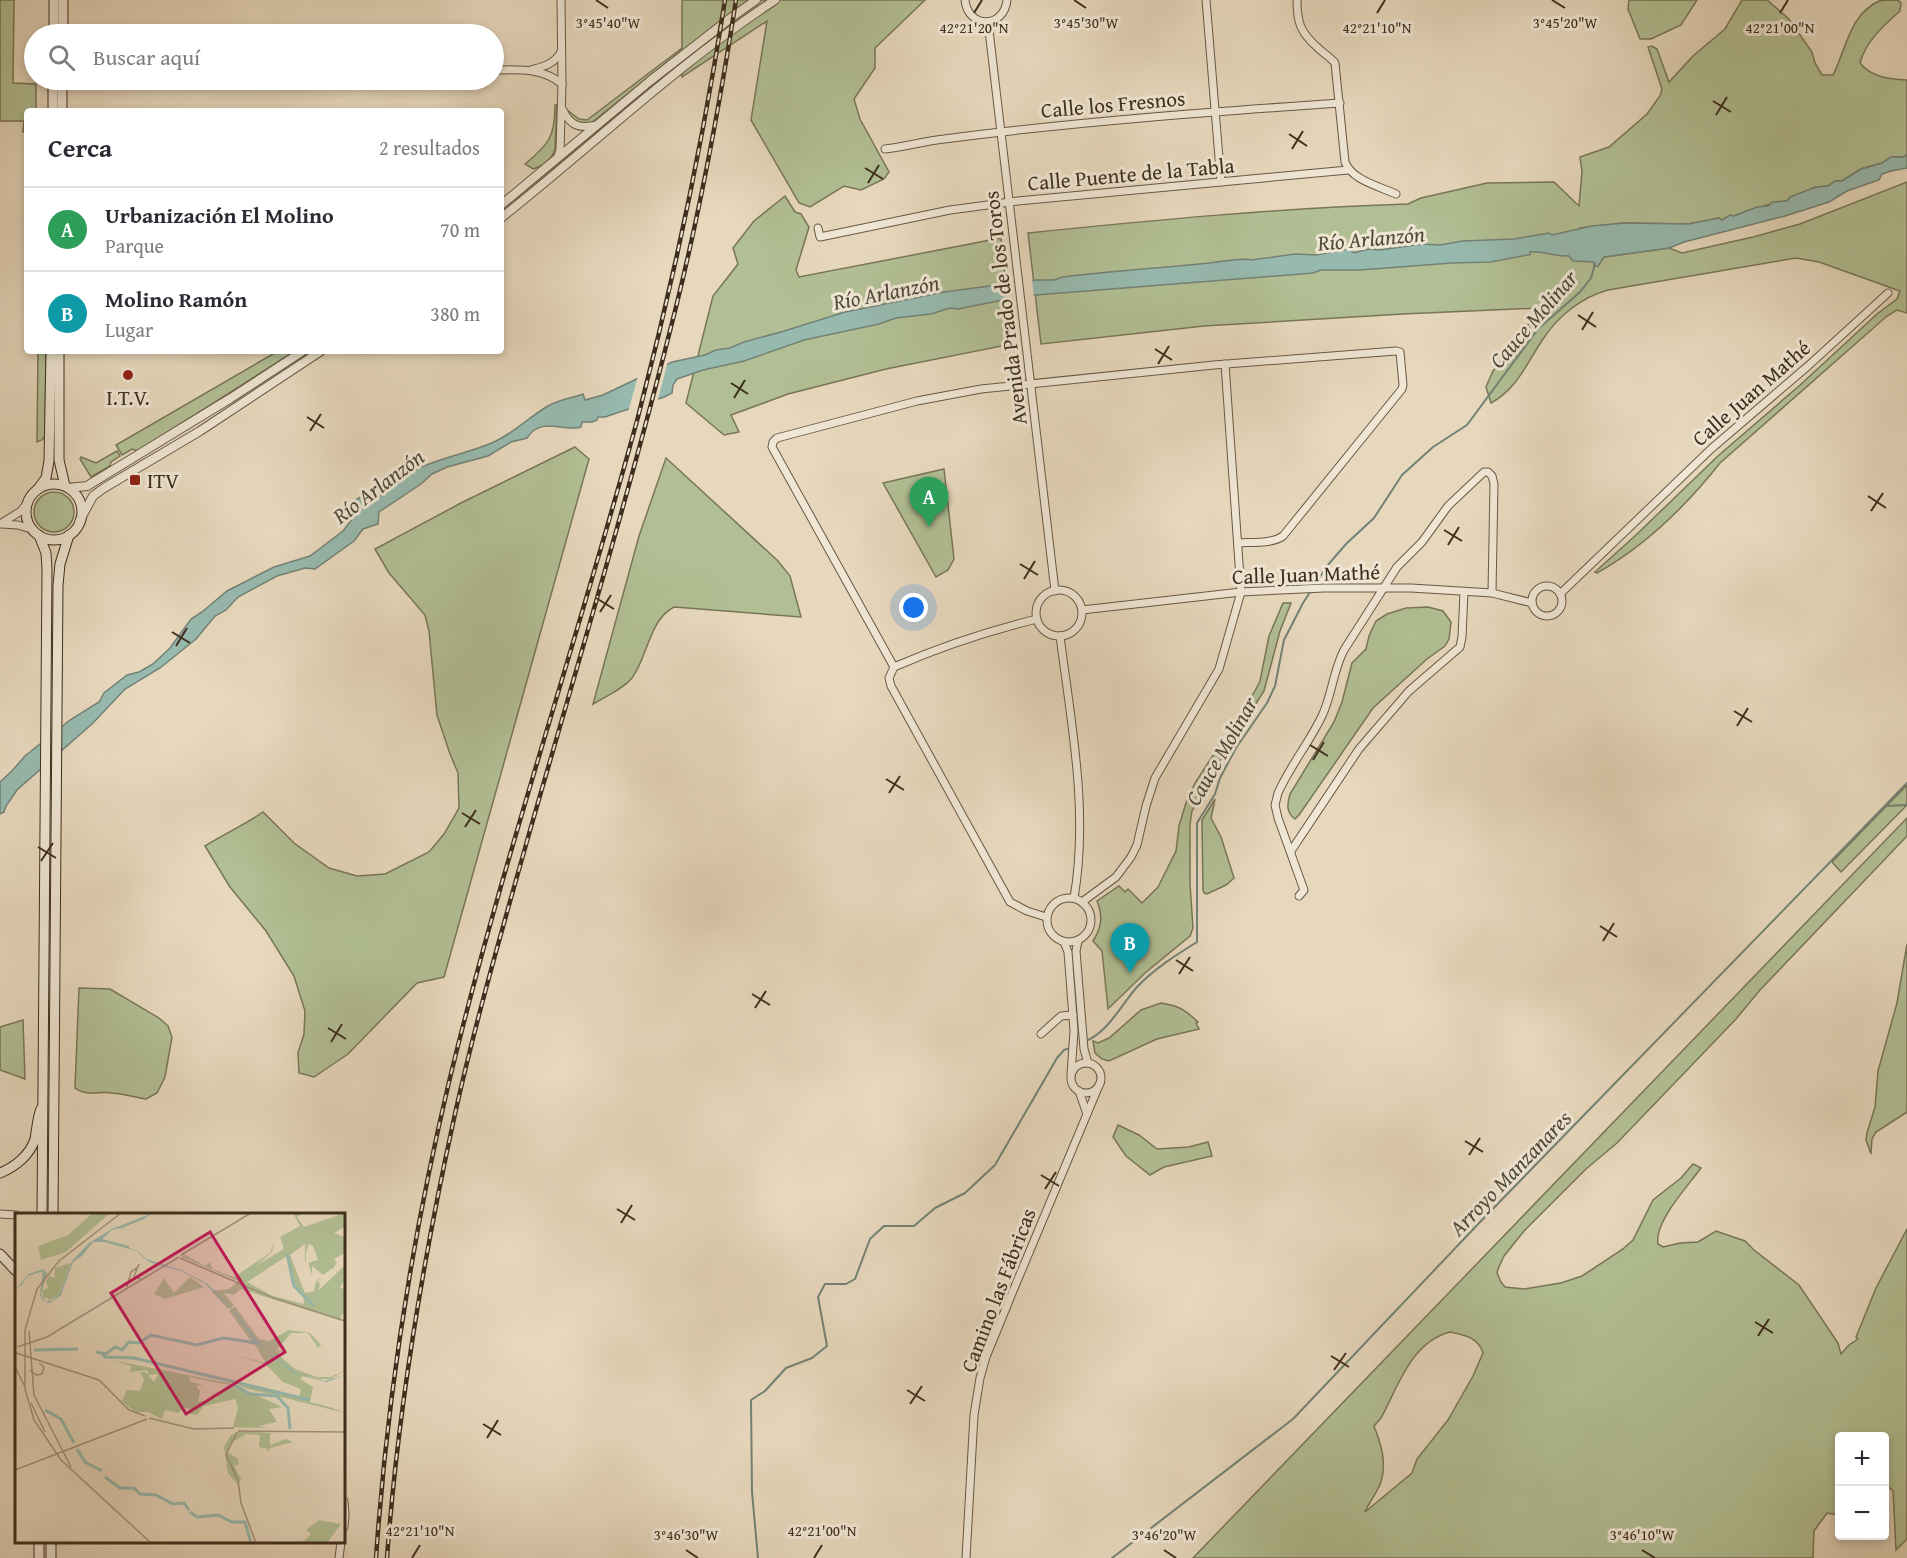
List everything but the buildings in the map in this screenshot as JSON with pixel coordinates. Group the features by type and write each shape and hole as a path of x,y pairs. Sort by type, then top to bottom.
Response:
{"main road":[{"path":"54,0 54,24"},
{"path":"63,0 63,24"},
{"path":"53,90 53,108"},
{"path":"62,90 62,108"},
{"path":"42,1213 47,561 26,513 28,502 46,478 49,461 51,354"},
{"path":"53,1213 59,571 69,535 79,522 81,506 76,495 67,487 59,460 59,354"},
{"path":"38,489 47,485 67,487"},
{"path":"35,532 55,540 69,535"},
{"path":"0,1173 19,1162 28,1153 35,1140 37,1121 43,1102"},
{"path":"0,1254 15,1270"}],"street":[{"path":"557,160 560,150 562,84 561,0"},
{"path":"504,203 698,43 756,0"},
{"path":"504,216 705,51 775,0"},
{"path":"965,0 970,14 980,21 988,22 999,18 1007,0"},
{"path":"1206,0 1221,182"},
{"path":"1297,0 1300,28 1335,63 1345,162 1348,170 1369,183 1396,194"},
{"name":"Avenida Prado de los Toros","path":"988,22 1055,591"},
{"path":"529,70 550,64 561,52"},
{"path":"504,70 529,70 551,75 562,84"},
{"name":"Calle los Fresnos","path":"889,152 939,139 1001,132 1215,111 1340,103"},
{"path":"561,106 567,118 576,125 589,127 600,124"},
{"name":"Calle Puente de la Tabla","path":"818,228 820,237 940,212 1009,202 1348,170"},
{"name":"Calle Juan Mathé","path":"1560,594 1712,449 1808,366 1888,292"},
{"path":"1046,917 1027,911 1011,902 891,686 892,670 772,447 772,442 777,438 917,401 981,389 1225,364 1400,352 1402,389 1283,536 1272,541 1238,543"},
{"path":"67,487 87,486 222,404 298,354"},
{"path":"79,522 93,496 104,488 200,430 316,354"},
{"path":"1082,902 1116,877 1131,857 1141,834 1146,806 1155,778 1219,669 1241,592 1225,364"},
{"path":"1299,896 1304,890 1276,811 1278,793 1323,714 1344,650 1384,587 1397,567 1422,542 1448,506 1484,472 1492,476 1494,484 1492,593"},
{"path":"1,524 21,512 28,502"},
{"path":"1,524 18,525 35,532"},
{"name":"Calle Juan Mathé","path":"1082,610 1241,592 1384,587 1492,593 1532,603"},
{"path":"1542,587 1552,587 1561,598 1560,608 1549,616 1535,612 1532,603 1534,593 1542,587"},
{"path":"1055,591 1069,593 1079,603 1082,610 1079,624 1074,630 1060,636 1054,636 1043,630 1036,619 1036,608 1041,598 1055,591"},
{"path":"1290,851 1370,735 1409,691 1460,647 1464,592"},
{"path":"892,670 956,643 1036,619"},
{"path":"1060,636 1078,775 1080,846 1074,898"},
{"path":"1066,898 1074,898 1082,902 1090,913 1091,920 1087,934 1078,941 1064,942 1052,936 1046,924 1046,917 1053,904 1066,898"},
{"path":"1078,941 1076,951 1084,1049 1088,1063 1098,1069 1100,1075 1100,1083 1094,1090 1079,1091"},
{"path":"1064,942 1068,952 1073,1015 1072,1084 1079,1091 1087,1114"},
{"path":"1041,1034 1061,1016 1073,1015"},
{"path":"1071,1074 1077,1066 1088,1063"},
{"name":"Camino las Fábricas","path":"966,1558 974,1415 980,1378 1012,1291 1100,1083"},
{"path":"0,1214 15,1215"},
{"path":"339,1558 341,1543"}],"green space":[{"path":"0,0 14,0 13,83 24,83 24,90 36,90 36,108 24,108 24,121 0,121"},
{"path":"682,0 925,0 875,48 875,68 854,99 860,119 889,172 884,179 861,190 844,186 810,207 799,203 751,120 767,21 682,77 681,63 504,209 682,61 682,50 590,124 576,121 567,110 579,119 587,120 682,48"},
{"path":"1629,0 1697,0 1681,25 1651,39 1640,39 1628,9"},
{"path":"1742,0 1767,0 1788,18 1812,52 1822,75 1833,75 1850,33 1861,14 1879,1 1898,0 1901,3 1900,11 1881,28 1871,41 1860,63 1876,75 1907,80 1907,154 1904,157 1891,157 1882,163 1861,169 1842,181 1816,187 1790,197 1787,201 1763,206 1722,220 1719,218 1688,224 1624,223 1580,228 1589,260 1598,266 1604,257 1669,248 1682,253 1753,237 1800,224 1907,182 1907,313 1897,310 1887,316 1720,463 1664,524 1632,550 1597,573 1595,572 1719,455 1877,314 1897,299 1900,291 1819,262 1796,258 1608,290 1589,297 1563,315 1543,339 1515,383 1491,403 1486,387 1493,371 1513,347 1539,308 1204,326 1041,344 1028,233 1218,215 1408,204 1421,198 1487,183 1554,182 1579,206 1582,172 1580,157 1609,147 1647,114 1660,96 1662,89 1648,47 1652,46 1657,49 1669,82 1693,56 1725,29"},
{"path":"555,105 557,105 555,149 547,162 533,169 525,164 540,151 549,139 554,125"},
{"path":"785,196 795,212 801,214 809,227 796,270 799,277 1001,238 1012,344 886,369 788,394 731,415 739,432 724,435 686,403 713,296 738,264 733,248 754,221"},
{"path":"38,354 46,354 45,436 37,442"},
{"path":"273,354 290,354 138,451 132,449 122,455 116,445"},
{"path":"575,447 589,459 444,977 417,983 348,1054 314,1077 299,1073 298,1053 304,1034 305,1011 294,976 266,931 230,887 205,846 263,812 294,843 329,868 357,876 385,874 429,852 444,834 459,808 458,773 437,715 429,631 425,615 389,573 375,549 461,503"},
{"path":"117,451 120,456 111,462 110,466 91,477 80,459 81,457 96,463"},
{"path":"666,458 778,561 790,576 801,617 674,607 659,620 632,678 619,689 593,704 639,536"},
{"path":"944,469 954,559 948,570 936,577 883,483"},
{"path":"54,492 62,493 68,498 73,504 73,520 68,526 62,531 54,532 46,531 40,526 35,520 34,512 35,504 40,498 46,493"},
{"path":"1283,603 1291,603 1280,631 1264,691 1227,749 1192,811 1190,884 1193,928 1190,936 1145,973 1108,1009 1102,951 1093,941 1101,921 1097,901 1119,886 1125,892 1128,889 1142,903 1158,887 1176,851 1179,826 1195,783 1260,681 1269,636"},
{"path":"1428,607 1443,611 1451,622 1449,639 1445,646 1427,659 1373,708 1295,819 1288,808 1290,794 1334,722 1342,702 1352,663 1366,649 1376,621 1387,614 1406,608"},
{"path":"1907,785 1907,805 1841,872 1832,862"},
{"path":"1215,799 1211,818 1221,837 1234,878 1226,885 1207,894 1203,890 1202,820"},
{"path":"1907,818 1907,836 1617,1143 1586,1169 1524,1231 1504,1256 1497,1273 1505,1287 1524,1289 1561,1283 1582,1276 1633,1240 1653,1200 1681,1178 1693,1164 1701,1168 1666,1215 1658,1235 1658,1244 1663,1247 1698,1242 1716,1231 1745,1241 1799,1285 1838,1343 1841,1354 1858,1339 1856,1337 1876,1288 1907,1229 1907,1539 1896,1550 1893,1491 1889,1487 1889,1432 1835,1432 1835,1514 1827,1513 1814,1531 1813,1558 1193,1558","holes":["1450,1332 1478,1343 1483,1353 1473,1376 1448,1420 1417,1459 1412,1473 1365,1512 1383,1475 1382,1453 1374,1426 1381,1418 1407,1367 1425,1345 1437,1337"]},
{"path":"1907,944 1907,1112 1876,1132 1872,1139 1871,1154 1866,1140 1867,1133 1875,1107 1878,1071 1897,1003"},
{"path":"79,988 110,989 159,1018 168,1026 172,1037 165,1077 157,1093 146,1099 116,1093 89,1093 75,1088"},
{"path":"1161,1003 1185,1011 1198,1022 1196,1023 1199,1029 1157,1039 1109,1061 1095,1053 1093,1041 1098,1043 1109,1038 1141,1010"},
{"path":"23,1020 25,1079 0,1070 0,1027"},
{"path":"1118,1125 1139,1135 1157,1149 1189,1147 1208,1142 1212,1156 1164,1167 1150,1175 1126,1156 1113,1137"}],"water":[{"name":"Río Arlanzón","path":"1907,154 1907,168 1882,174 1879,180 1847,191 1829,202 1669,248 1604,257 1598,266 1594,266 1594,262 1573,261 1569,256 1530,252 1530,255 1491,262 1360,270 1321,270 1313,273 1036,295 896,318 879,324 804,340 744,361 703,370 677,379 672,393 664,397 605,417 598,417 592,422 582,422 581,427 545,426 533,431 527,438 511,442 488,456 447,467 432,474 379,512 378,524 363,529 354,541 315,569 305,568 277,576 238,597 226,610 215,616 196,639 160,668 125,689 93,723 17,790 4,812 0,814 0,782 25,756 70,720 99,702 104,693 127,675 139,672 153,664 170,648 191,619 227,591 274,567 310,556 343,531 353,518 357,504 354,501 366,494 370,501 375,499 406,475 421,467 494,442 552,404 583,394 585,400 603,395 672,362 730,348 845,312 944,292 1237,259 1251,260 1295,254 1316,255 1349,249 1354,253 1369,249 1380,250 1422,244 1440,245 1463,241 1514,239 1624,223 1688,224 1719,218 1722,220 1730,215 1734,216 1757,207 1768,206 1772,202 1787,201 1790,197 1816,187 1842,181 1861,169 1882,163 1891,157 1904,157"}],"pier":[{"path":"1032,278 1034,299 1008,302 1006,281"},
{"path":"668,361 657,403 628,412 638,376"}],"waterway":[{"name":"Cauce Molinar","path":"1086,1041 1108,1024 1144,980 1197,942 1197,823 1215,794 1220,778 1236,748 1267,703 1275,686 1284,640 1303,603 1327,566 1346,544 1374,518 1402,475 1433,447 1467,425 1538,329 1580,292 1591,278 1595,264"},
{"name":"Arroyo Manzanares","path":"1112,1558 1293,1419 1481,1221 1907,783"},
{"path":"1886,806 1907,805"},
{"name":"Cauce Molinar","path":"758,1558 752,1492 751,1400 765,1391 786,1368 812,1358 827,1346 818,1297 825,1284 846,1284 855,1279 870,1239 884,1226 914,1226 935,1208 965,1193 995,1165 1057,1058 1064,1050 1070,1048"}],"railway":[{"path":"376,1558 387,1438 403,1318 424,1200 449,1082 493,915 638,417 676,262 725,0"},
{"path":"387,1558 398,1446 413,1334 432,1224 455,1114 490,973 623,505 676,307 694,231 736,0"}],"place":[{"name":"I.T.V.","path":"128,375"},
{"name":"ITV","path":"135,480"},
{"name":"Urbanización El Molino","path":"929,527"},
{"name":"Molino Ramón","path":"1130,973"}]}
